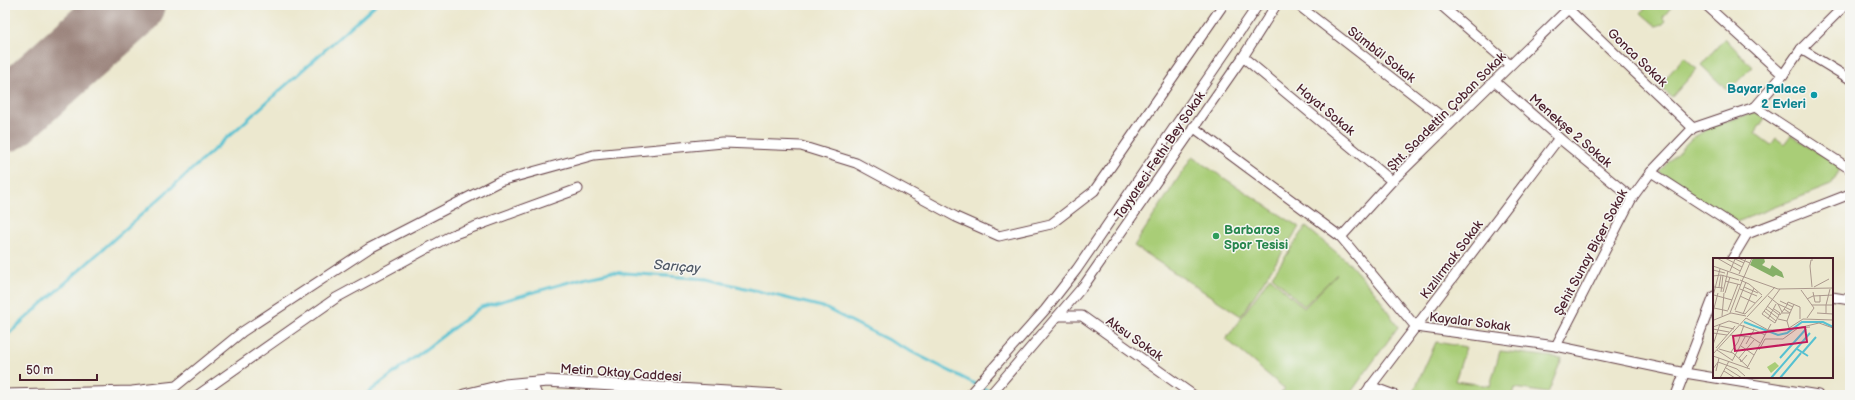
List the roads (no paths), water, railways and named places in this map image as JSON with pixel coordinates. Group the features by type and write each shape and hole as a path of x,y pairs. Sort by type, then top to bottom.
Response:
{"street":[{"path":"5,394 132,391 176,386 242,332 368,249 500,181 594,155 723,143 801,146 856,163 956,217 999,236 1050,224 1094,191 1223,5"},
{"name":"Tayyareci Fethi Bey Sokak","path":"969,395 1045,310 1077,269 1258,5"},
{"name":"Tayyareci Fethi Bey Sokak","path":"990,395 1085,284 1243,57 1276,5"},
{"name":"Sümbül Sokak","path":"1298,5 1450,124"},
{"path":"1441,5 1510,65"},
{"path":"1706,5 1783,75"},
{"path":"1844,5 1801,49 1783,75 1755,107 1850,169"},
{"name":"Şht. Saadettin Çoban Sokak","path":"1341,237 1392,181 1568,6"},
{"name":"Gonca Sokak","path":"1568,6 1693,128"},
{"path":"1801,49 1849,77"},
{"name":"Hayat Sokak","path":"1243,57 1392,181"},
{"name":"Menekşe 2 Sokak","path":"1494,81 1558,138 1632,198"},
{"name":"Şehit Sunay Biçer Sokak","path":"1556,346 1632,198 1651,172 1693,128 1755,107"},
{"name":"Kayalar Sokak","path":"1193,128 1341,237 1416,328 1556,346 1713,378"},
{"name":"Kızılırmak Sokak","path":"1364,395 1558,138"},
{"path":"1651,172 1747,234"},
{"path":"198,395 336,298 452,235 578,189"},
{"path":"1733,258 1747,234 1850,194"},
{"path":"1833,297 1850,300"},
{"path":"1676,395 1713,299"},
{"name":"Aksu Sokak","path":"1058,316 1082,316 1193,395"},
{"name":"Kayalar Sokak","path":"1715,378 1818,395"},
{"name":"Metin Oktay Caddesi","path":"464,395 495,391 528,383 547,381 778,395"},
{"path":"528,383 534,388 536,395"},
{"path":"1370,386 1394,395"}],"waterway":[{"path":"5,337 375,5"},
{"name":"Sarıçay","path":"365,395 481,307 587,277 611,272 708,279 823,307 997,395"}],"place":[{"name":"Bayar Palace 2 Evleri","path":"1814,95"},
{"name":"Barbaros Spor Tesisi","path":"1216,236"}]}
